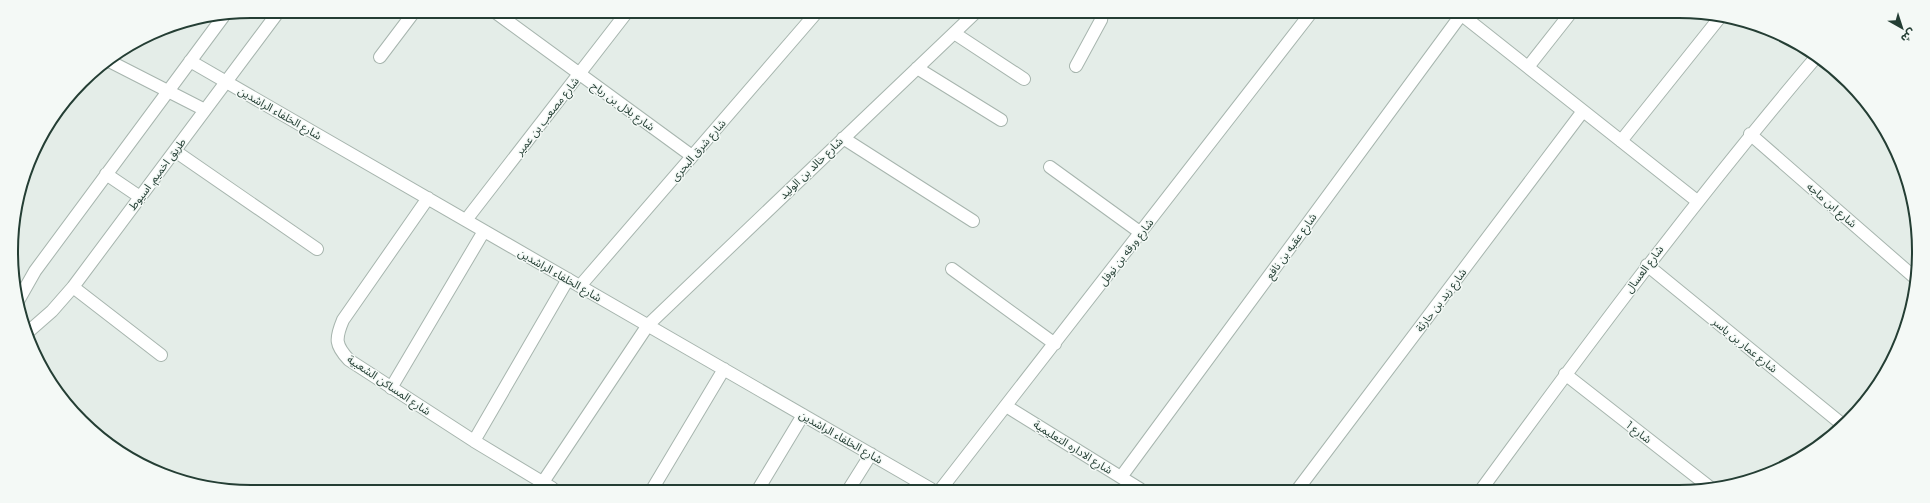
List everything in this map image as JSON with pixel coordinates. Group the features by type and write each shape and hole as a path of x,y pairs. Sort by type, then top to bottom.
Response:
{"street":[{"name":"طريق اخميم, اسيوط","path":"31,329 52,311 73,287 274,18"},
{"path":"380,57 409,18"},
{"name":"شارع بلال بن رباح","path":"503,18 692,156"},
{"name":"شارع مصعب بن عمير","path":"466,220 622,18"},
{"name":"شارع شرق البحرى","path":"580,286 812,18"},
{"name":"شارع خالد بن الوليد","path":"546,485 648,325 970,18"},
{"path":"1076,66 1101,18"},
{"name":"شارع ورقه بن نوفل","path":"945,485 1307,18"},
{"name":"شارع عقبه بن نافع","path":"1121,477 1459,18"},
{"path":"1465,18 1697,201"},
{"path":"1528,67 1567,18"},
{"path":"21,293 35,271 221,20"},
{"path":"1622,141 1717,21"},
{"path":"954,33 1024,79"},
{"name":"شارع العسال","path":"1485,485 1565,374 1647,265 1750,134 1813,60"},
{"name":"شارع الخلفاء الراشدين","path":"190,61 924,485"},
{"path":"113,63 206,110"},
{"path":"917,68 1001,120"},
{"name":"شارع زيد بن حارثة","path":"1301,485 1583,111"},
{"name":"شارع ابن ماجه","path":"1750,134 1911,274"},
{"path":"843,138 973,221"},
{"path":"175,151 316,249"},
{"path":"1050,167 1140,234"},
{"path":"106,174 140,197"},
{"name":"شارع المساكن الشعبية","path":"428,198 343,320 337,334 339,349 349,360 391,388 543,485"},
{"path":"391,388 484,231"},
{"name":"شارع عمار بن ياسر","path":"1647,265 1839,421"},
{"path":"952,269 1055,344"},
{"path":"474,441 568,279"},
{"path":"73,287 161,355"},
{"path":"655,485 724,369"},
{"name":"شارع 1","path":"1565,374 1705,484"},
{"name":"شارع الاداره التعليمية","path":"1006,406 1134,485"},
{"path":"761,485 803,415"},
{"path":"851,485 871,454"}]}
